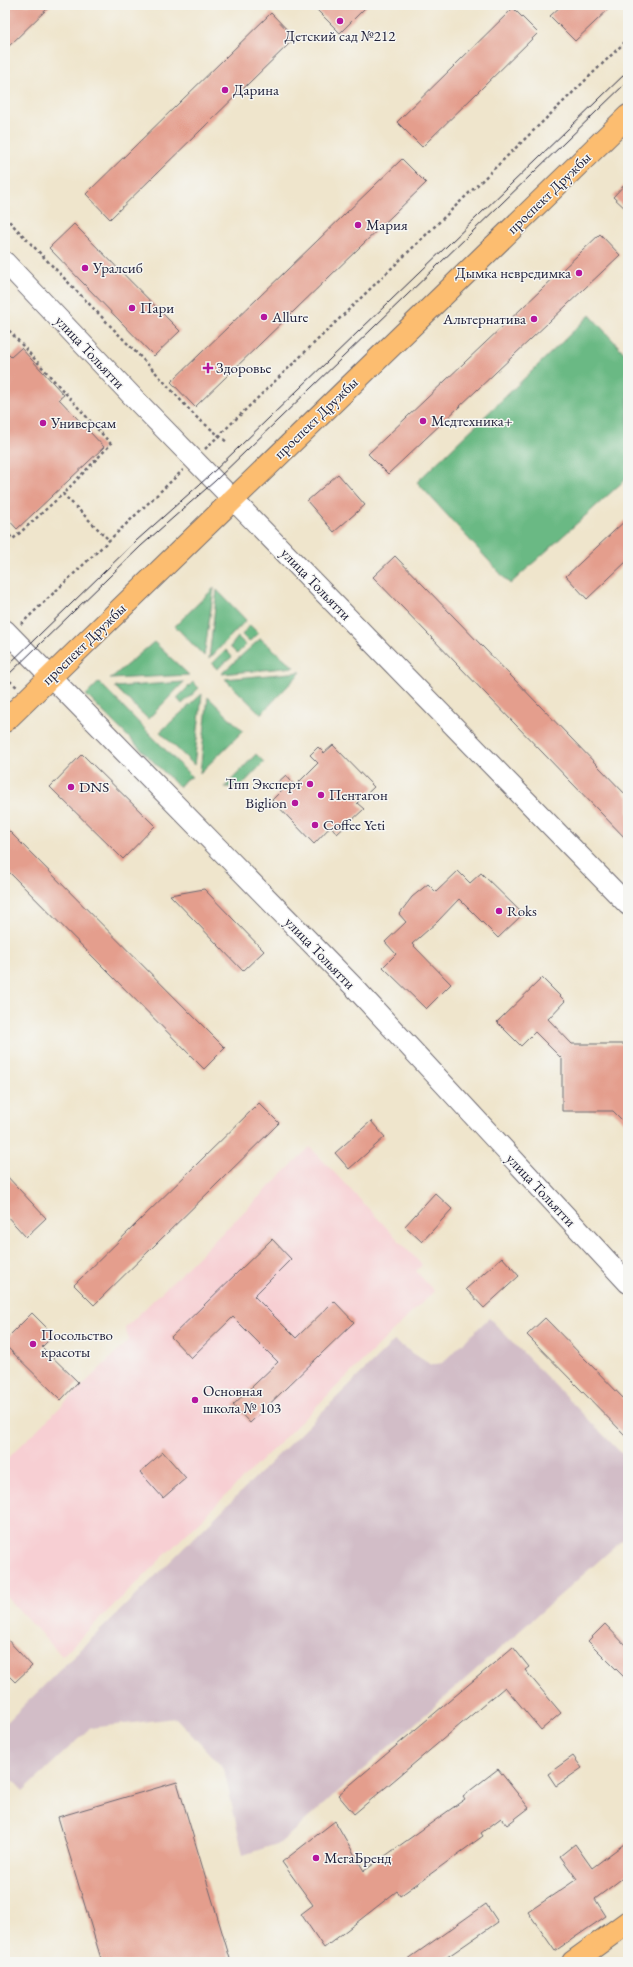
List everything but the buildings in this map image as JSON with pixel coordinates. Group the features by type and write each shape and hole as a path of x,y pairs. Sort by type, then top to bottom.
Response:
{"main road":[{"name":"проспект Дружбы","path":"5,721 628,116"},
{"path":"573,1962 628,1922"}],"street":[{"name":"улица Тольятти","path":"5,262 194,460 628,905"},
{"name":"улица Тольятти","path":"8,632 50,677 354,987 628,1283"}],"path":[{"path":"8,632 194,460 628,39"},
{"path":"5,217 157,374 195,416 228,443"},
{"path":"5,326 111,444 63,494 14,539 5,531"},
{"path":"63,494 109,540"}],"shaded area":[{"name":"Основная школа № 103","path":"310,1147 422,1265 416,1271 434,1291 62,1656 5,1595 5,1461 129,1340 125,1328"},
{"path":"489,1318 628,1460 628,1535 280,1843 243,1855 224,1769 176,1718 90,1728 23,1791 5,1772 5,1724 394,1341 431,1365 442,1363"}],"green space":[{"path":"590,315 628,357 628,477 510,584 417,482"},
{"path":"214,588 204,656 175,626"},
{"path":"217,590 246,620 209,659"},
{"path":"250,625 258,633 249,642 242,635"},
{"path":"238,637 246,645 237,654 230,647"},
{"path":"260,639 294,667 221,674"},
{"path":"154,642 189,675 110,679"},
{"path":"226,650 232,657 217,669 212,664"},
{"path":"301,672 261,714 225,679"},
{"path":"99,682 192,777 186,779 179,787 86,695"},
{"path":"184,682 148,719 115,687"},
{"path":"193,682 199,688 182,704 177,698"},
{"path":"202,694 194,765 160,732"},
{"path":"208,697 243,731 200,773"},
{"path":"256,754 264,762 240,787 225,787"}],"tram line":[{"path":"5,668 136,541 209,476 628,71"},
{"path":"5,678 141,546 215,481 628,81"}],"place":[{"name":"Детский сад №212","path":"340,21"},
{"name":"Дарина","path":"225,90"},
{"name":"Мария","path":"358,225"},
{"name":"Уралсиб","path":"85,268"},
{"name":"Дымка невредимка","path":"579,273"},
{"name":"Пари","path":"132,308"},
{"name":"Allure","path":"264,317"},
{"name":"Альтернатива","path":"534,319"},
{"name":"Здоровье","path":"208,368"},
{"name":"Медтехника+","path":"423,421"},
{"name":"Универсам","path":"43,423"},
{"name":"Тпп Эксперт","path":"310,784"},
{"name":"DNS","path":"71,787"},
{"name":"Пентагон","path":"321,795"},
{"name":"Biglion","path":"295,803"},
{"name":"Coffee Yeti","path":"315,825"},
{"name":"Roks","path":"499,911"},
{"name":"Посольство красоты","path":"33,1344"},
{"name":"Основная школа № 103","path":"195,1400"},
{"name":"МегаБренд","path":"316,1858"}]}
